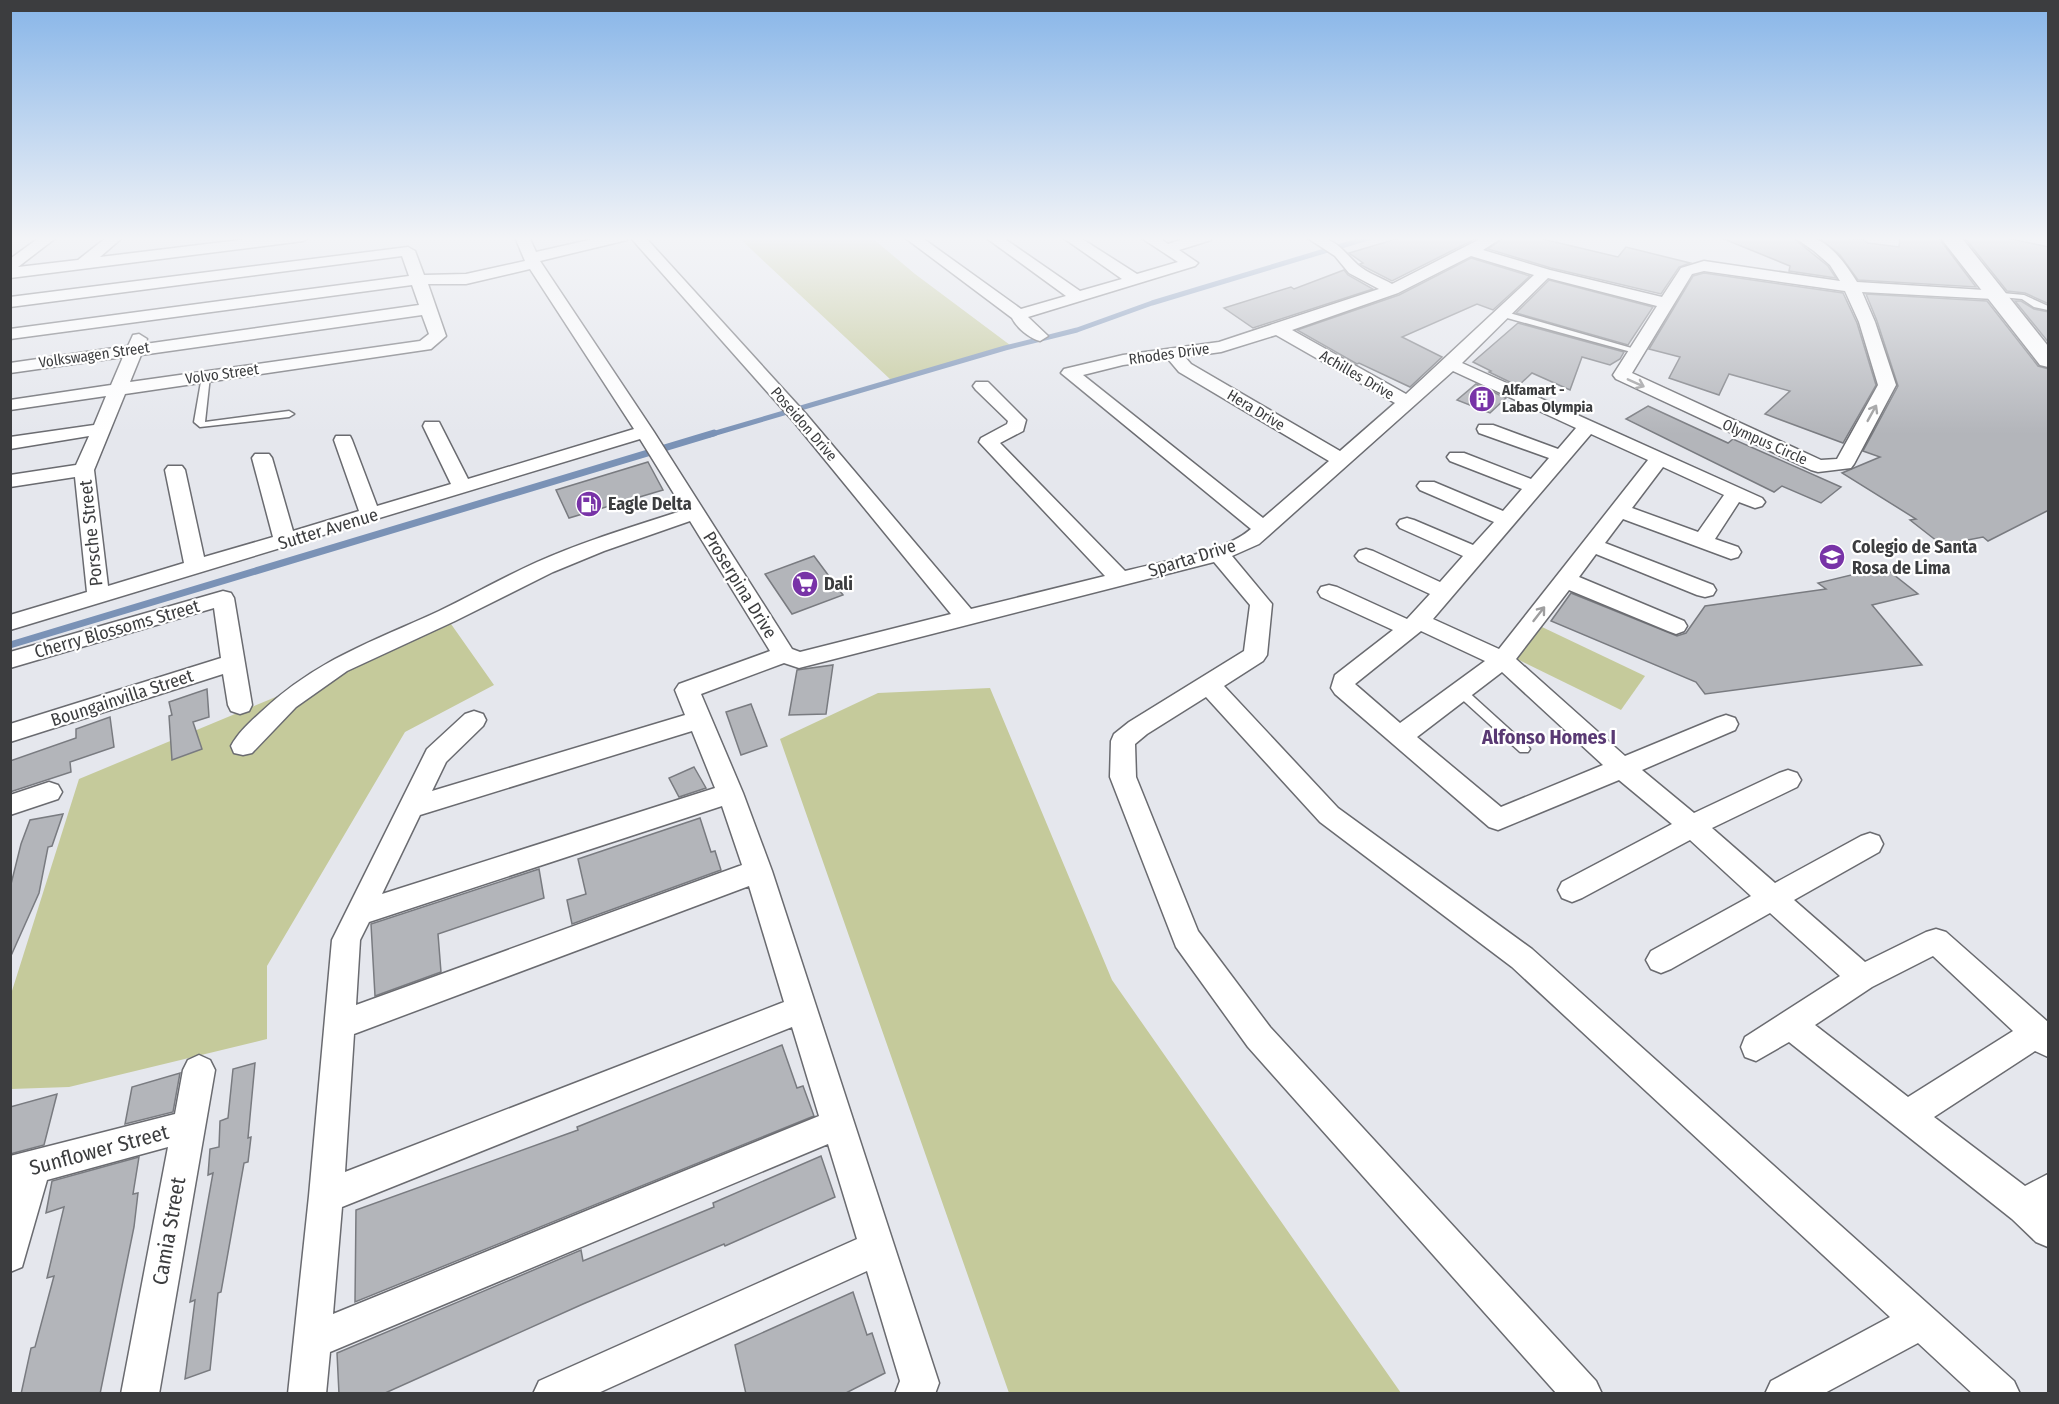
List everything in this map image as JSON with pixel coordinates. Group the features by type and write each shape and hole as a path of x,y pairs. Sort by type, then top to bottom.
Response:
{"main road":[{"path":"2001,303 2049,360"}],"street":[{"path":"10,480 84,470 153,303"},
{"path":"10,334 244,303"},
{"path":"426,303 428,309"},
{"name":"Proserpina Drive","path":"560,303 651,442 784,655"},
{"name":"Poseidon Drive","path":"696,303 800,418 965,617"},
{"path":"1002,303 1019,315 1023,323 1040,336"},
{"path":"1019,315 1060,303"},
{"name":"Rhodes Drive","path":"1264,529 1070,373 1123,360 1221,347 1355,303"},
{"name":"Sparta Drive","path":"784,655 799,660 1219,554 1251,539 1343,461 1451,364 1515,303"},
{"name":"Olympus Circle","path":"1665,303 1622,375 1625,379 1818,466 1844,464 1887,385 1858,303"},
{"name":"Volvo Street","path":"10,405 425,345 438,336 428,309"},
{"name":"Volkswagen Street","path":"10,368 428,309"},
{"name":"Achilles Drive","path":"1278,329 1406,402"},
{"name":"Hera Drive","path":"1173,354 1185,368 1343,461"},
{"path":"1451,364 1755,502"},
{"path":"982,386 1017,420 1016,427 988,442 1121,579"},
{"path":"432,426 463,488"},
{"path":"1587,427 1414,625 1343,681 1343,688 1498,820 1726,724"},
{"path":"10,443 101,429"},
{"path":"1486,429 1561,456"},
{"path":"343,440 370,516"},
{"name":"Sutter Avenue","path":"10,623 463,488 651,442"},
{"path":"1457,457 1535,487"},
{"path":"262,458 285,541"},
{"path":"1400,736 1503,660 1659,459"},
{"name":"Porsche Street","path":"84,470 99,597"},
{"path":"175,470 196,568"},
{"path":"1427,486 1505,519"},
{"path":"1703,541 1735,493"},
{"path":"1619,510 1731,552"},
{"path":"243,746 277,709 323,674 339,665 447,616 545,567 597,546 695,513"},
{"path":"1407,524 1476,554"},
{"path":"1593,545 1705,590"},
{"path":"1219,554 1261,604 1255,655 1138,728 1124,741 1123,777 1186,938 1259,1037 1582,1394"},
{"path":"1366,556 1443,592"},
{"path":"1566,579 1676,626"},
{"path":"1329,592 1503,660 1622,768 1692,826 1862,978"},
{"name":"Cherry Blossoms Street","path":"10,660 223,598 233,663"},
{"path":"784,655 687,690 730,792 758,871 920,1383 914,1394"},
{"path":"233,663 240,705"},
{"name":"Boungainvilla Street","path":"10,733 233,663"},
{"path":"1208,684 1329,815 1522,958 2001,1394"},
{"path":"307,1394 326,1196 346,940 436,756 474,720"},
{"path":"412,807 700,720"},
{"path":"1572,890 1692,826 1788,780"},
{"path":"10,805 49,792"},
{"path":"360,913 730,792"},
{"path":"1661,960 1870,844"},
{"path":"340,1025 758,871"},
{"path":"1756,1047 1792,1026 1862,978 1936,941 2043,1037 1907,1116"},
{"path":"326,1196 802,1009"},
{"path":"1792,1026 1907,1116 2036,1199 2049,1230"},
{"name":"Camia Street","path":"140,1394 199,1070"},
{"path":"312,1341 838,1124"},
{"name":"Sunflower Street","path":"22,1170 188,1126"},
{"path":"10,1256 22,1170"},
{"path":"552,1394 877,1248"},
{"path":"1784,1394 1921,1321"}],"lane":[{"path":"2033,303 2049,308"},
{"path":"1503,314 1638,351"},
{"path":"206,376 199,422 203,425 289,414"},
{"path":"1460,691 1524,749"}],"green space":[{"path":"808,303 953,303 1010,345 891,380"},
{"path":"451,624 494,685 405,732 267,966 267,1039 69,1087 11,1089 11,994 79,779"},
{"path":"1542,627 1645,676 1621,710 1515,658"},
{"path":"990,688 1112,980 1401,1393 1009,1393 780,739 878,693"}],"building":[{"path":"1241,303 1331,303 1253,328 1224,308"},
{"path":"1377,303 1501,303 1493,310 1477,304 1402,337 1442,357 1410,387 1357,364 1297,330"},
{"path":"1526,303 1636,303 1653,307 1628,345 1516,313"},
{"path":"1677,303 1847,303 1857,323 1876,385 1843,443 1765,414 1790,391 1729,374 1719,395 1669,378 1680,357 1649,349"},
{"path":"1869,303 1988,303 2038,366 2049,369 2049,510 1988,541 1983,537 1942,545 1910,520 1916,519 1842,473 1880,457 1863,451 1898,386"},
{"path":"2016,303 2023,303 2034,309 2049,312 2049,343"},
{"path":"1518,323 1624,352 1620,359 1610,365 1582,357 1570,390 1532,373 1518,386 1473,362"},
{"name":"Alfamart - Labas Olympia","path":"1476,384 1506,398 1490,413 1457,400"},
{"path":"1648,406 1728,443 1733,439 1841,487 1821,503 1782,486 1774,492 1626,419"},
{"name":"Eagle Delta","path":"648,462 663,490 569,518 556,490"},
{"path":"814,556 843,595 792,614 765,574"},
{"path":"1884,567 1918,594 1872,605 1922,665 1705,694 1696,682 1551,621 1571,593 1677,636 1686,633 1705,606 1826,589 1818,583"},
{"path":"833,665 826,714 789,715 797,670"},
{"path":"207,689 209,717 193,722 202,749 172,760 169,716 172,715 169,702"},
{"path":"751,704 767,746 741,755 726,712"},
{"path":"110,717 114,747 70,762 71,772 10,792 10,761 76,738 76,729"},
{"path":"694,767 706,788 679,797 669,778"},
{"path":"63,814 52,846 48,847 39,893 10,958 10,888 21,844 30,820"},
{"path":"700,818 711,852 715,851 721,870 572,924 567,900 586,894 578,859"},
{"path":"539,869 544,898 438,934 441,972 375,996 371,924"},
{"path":"782,1045 797,1088 803,1086 814,1116 355,1302 356,1210 578,1130 577,1127"},
{"path":"255,1063 248,1162 244,1163 221,1292 218,1293 210,1370 185,1379 195,1300 190,1302 213,1173 208,1175 210,1149 219,1147 220,1121 228,1118 233,1069"},
{"path":"180,1073 173,1112 125,1124 132,1087"},
{"path":"57,1094 44,1145 10,1154 10,1107"},
{"path":"821,1156 835,1197 725,1246 724,1244 583,1304 383,1394 339,1394 337,1353 581,1250 583,1261 714,1207 713,1203"},
{"path":"139,1157 133,1194 138,1193 134,1227 100,1394 21,1394 31,1348 35,1347 54,1276 47,1278 64,1207 46,1213 52,1181"},
{"path":"853,1292 867,1335 872,1333 885,1373 844,1394 746,1394 735,1345"}],"waterway":[{"path":"709,435 1005,348 1077,330 1154,303"},
{"path":"10,645 714,433"}],"place":[{"name":"Alfamart - Labas Olympia","path":"1482,399"},
{"name":"Eagle Delta","path":"589,504"},
{"name":"Colegio de Santa Rosa de Lima","path":"1832,557"},
{"name":"Dali","path":"805,584"}],"district":[{"name":"Alfonso Homes I","path":"1549,737"}]}
